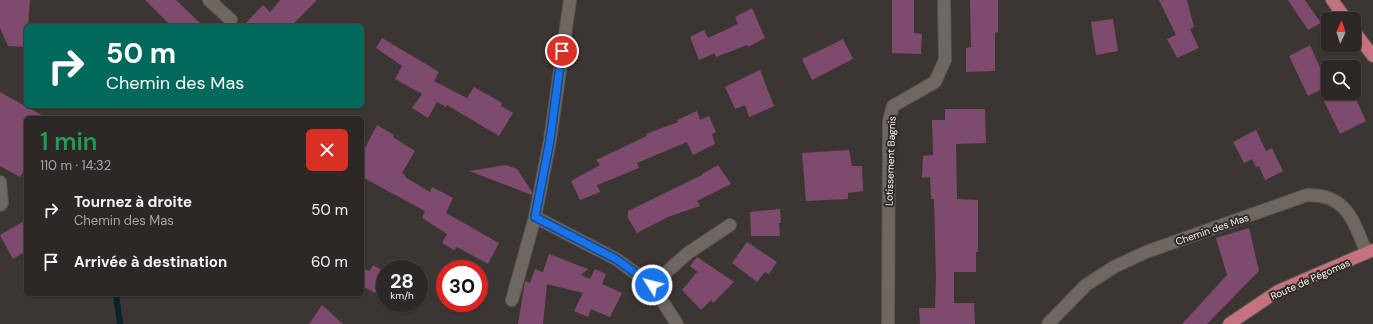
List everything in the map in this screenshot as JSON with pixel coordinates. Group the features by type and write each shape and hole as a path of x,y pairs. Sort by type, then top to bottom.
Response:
{"main road":[{"path":"1332,0 1341,12"},
{"path":"1361,40 1373,56"},
{"name":"Route de Pégomas","path":"1229,324 1278,291 1370,252"}],"street":[{"path":"210,0 231,20"},
{"path":"512,300 535,217 550,140 570,0"},
{"name":"Lotissement Bagnis","path":"888,324 889,122 893,106 935,82 945,60 944,0"},
{"path":"0,182 2,203 0,205"},
{"name":"Chemin des Mas","path":"1048,324 1086,285 1114,267 1146,252 1307,196 1322,195 1336,200 1348,212 1370,252"},
{"path":"535,217 616,259 652,285 677,324"},
{"path":"652,285 688,253 730,226"}],"building":[{"path":"0,0 30,0 28,24 24,24 24,47 8,46 0,28"},
{"path":"145,0 176,0 201,24 169,24"},
{"path":"280,0 317,0 293,24 245,24 263,5 270,12"},
{"path":"892,0 914,0 914,33 922,34 921,54 892,53"},
{"path":"970,0 998,0 998,32 995,33 995,71 966,72 966,48 971,47"},
{"path":"1159,0 1187,0 1194,27 1190,29 1199,48 1177,58 1167,39 1176,35"},
{"path":"1288,0 1305,0 1321,23 1308,30"},
{"path":"752,8 765,38 748,47 747,45 716,57 715,53 699,60 690,37 704,30 708,38 738,24 735,17"},
{"path":"1113,19 1118,51 1096,55 1091,22"},
{"path":"382,38 439,72 434,81 467,98 474,87 502,103 501,106 513,113 499,136 447,105 446,107 437,102 428,118 412,108 422,94 395,79 402,66 376,48"},
{"path":"843,39 853,59 812,80 802,59"},
{"path":"1310,45 1321,70 1321,90 1308,96 1289,56"},
{"path":"760,70 774,106 749,117 745,105 735,109 725,87"},
{"path":"0,92 24,105 24,108 29,108 43,116 24,116 24,170 20,177 0,166"},
{"path":"1323,100 1356,100 1366,121 1340,134"},
{"path":"945,109 985,109 986,143 956,144 957,199 978,200 978,252 976,252 976,272 954,272 954,303 974,303 975,324 920,324 919,308 935,308 936,277 934,199 931,199 930,177 922,178 923,156 933,155 932,120 945,120"},
{"path":"697,111 700,120 709,116 716,132 712,134 715,144 693,155 687,142 637,163 639,168 597,185 600,192 580,200 571,181 600,165 596,160 647,136 646,134 678,122 677,120"},
{"path":"377,125 394,135 393,137 415,151 402,173 406,176 405,177 430,192 432,187 453,198 446,213 499,243 488,264 488,260 481,260 457,247 454,250 442,243 447,234 422,218 425,211 364,178 364,150"},
{"path":"1256,130 1266,151 1272,148 1283,171 1265,180 1259,166 1256,167 1252,159 1244,163 1233,142"},
{"path":"849,150 852,166 862,166 863,191 848,193 848,199 806,201 802,153"},
{"path":"506,165 517,169 532,192 532,195 469,171"},
{"path":"718,165 731,184 697,201 700,206 668,217 637,233 628,218 628,211 702,175"},
{"path":"780,209 780,236 751,236 750,212"},
{"path":"24,221 24,252 13,259 0,235"},
{"path":"1249,228 1259,271 1207,324 1182,324 1227,275 1216,238"},
{"path":"747,242 777,262 769,274 765,272 757,282 732,263"},
{"path":"549,254 588,269 581,275 590,279 595,269 606,274 602,284 622,293 610,317 591,309 588,317 574,311 583,293 547,284 543,324 518,324 525,281 530,283 535,269 543,272"},
{"path":"697,257 734,282 713,303 711,300 701,310 682,290 697,272 700,274 690,266"},
{"path":"373,265 376,267 376,293 364,287 364,270 370,271"},
{"path":"322,305 343,324 309,324"}],"waterway":[{"path":"116,296 120,324"}],"route":[{"path":"562,51 550,140 535,217 616,259 652,285"}]}
